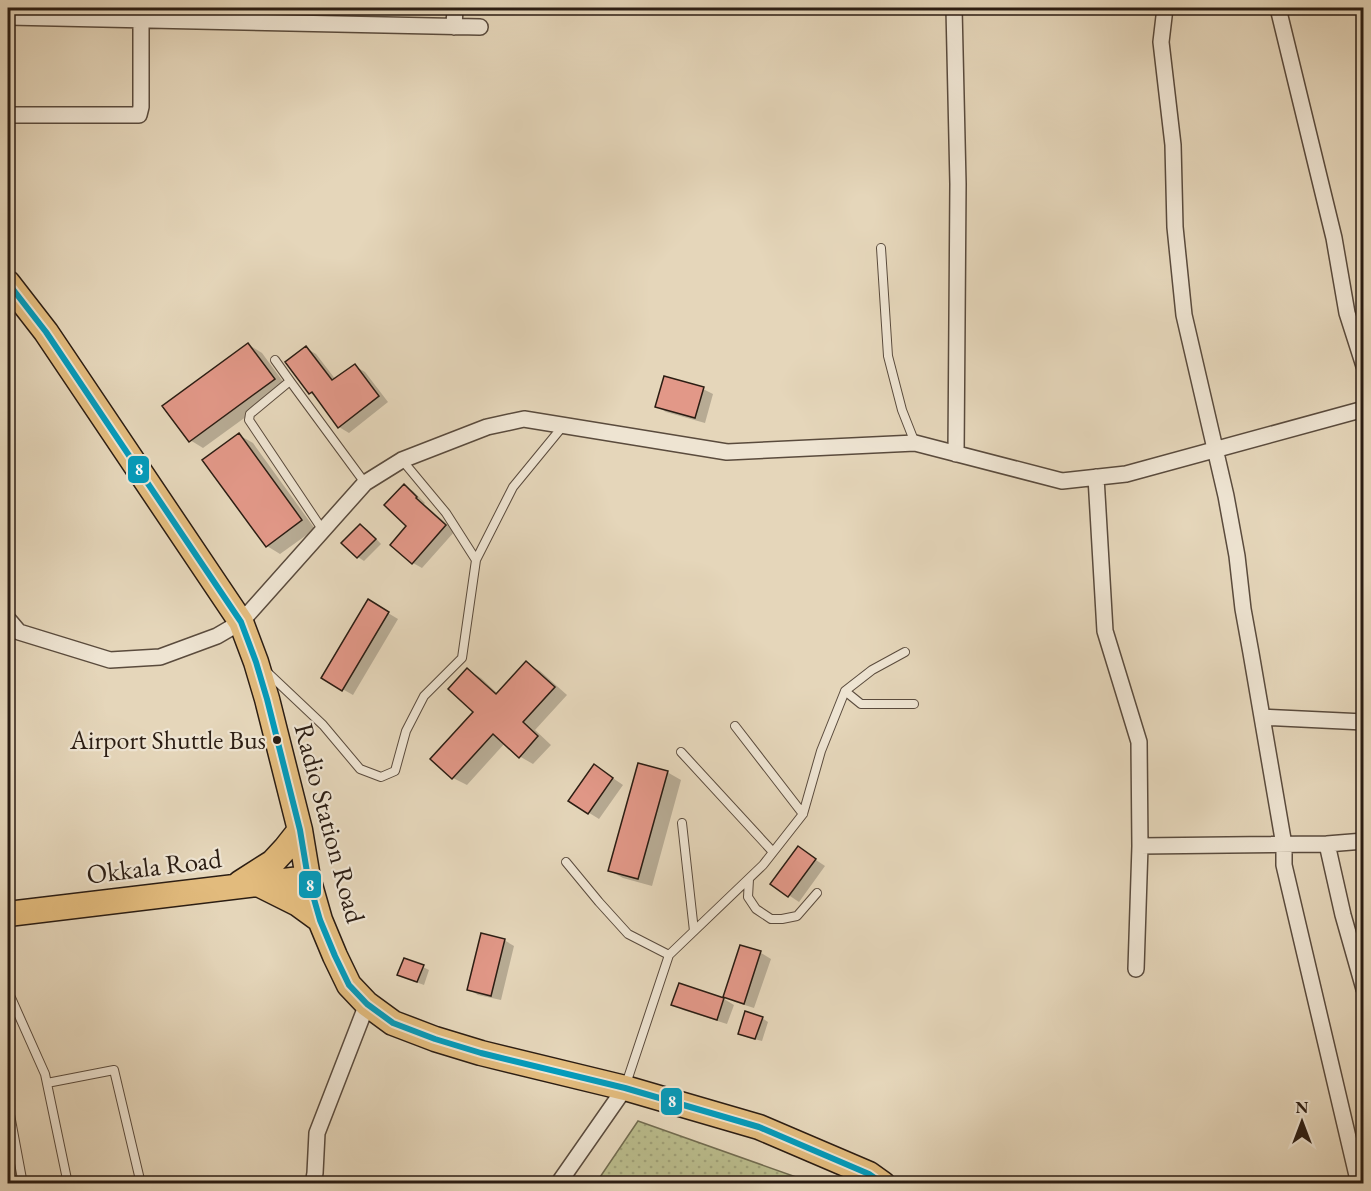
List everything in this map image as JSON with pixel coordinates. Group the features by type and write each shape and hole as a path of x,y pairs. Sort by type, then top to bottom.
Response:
{"main road":[{"name":"Radio Station Road","path":"8,283 46,332 240,622 256,662 267,699 300,830 308,878 320,920 349,985 367,1004 393,1023 435,1039 481,1053 628,1089 759,1127 869,1174 883,1184"},
{"path":"300,830 273,862 246,884 298,904 320,920"},
{"name":"Okkala Road","path":"8,914 308,878"}],"street":[{"path":"454,8 454,27"},
{"path":"954,8 958,184 956,453"},
{"path":"1166,8 1161,42 1173,145 1175,227 1184,315 1238,556 1244,609 1284,845 1284,865 1359,1184"},
{"path":"1278,8 1334,238 1347,313 1364,366"},
{"path":"8,115 139,115 141,107 141,14"},
{"path":"8,17 141,14 480,27"},
{"path":"8,619 19,632 110,660 160,657 217,636 240,622 365,483 402,460 487,427 524,419 727,452 915,443 1062,481 1126,474 1364,409"},
{"path":"1096,477 1105,631 1139,742 1140,846 1136,969"},
{"path":"1262,717 1364,722"},
{"path":"1140,846 1284,845 1364,841"},
{"path":"1327,844 1343,915 1359,952 1364,989"},
{"path":"313,1184 317,1133 367,1004"},
{"path":"558,1184 628,1089"},
{"path":"569,1184 628,1089"}],"lane":[{"path":"881,248 888,356 902,410 915,443"},
{"path":"275,360 365,483"},
{"path":"290,381 250,414 249,420 322,529"},
{"path":"256,662 323,725 360,770 381,777 395,771 406,731 424,696 462,658 476,560 513,487 563,426"},
{"path":"402,460 446,513 476,560"},
{"path":"628,1089 669,955 764,865 803,814 821,751 845,691 872,670 905,652"},
{"path":"845,691 861,704 914,704"},
{"path":"735,726 803,814"},
{"path":"681,752 773,852"},
{"path":"682,824 694,931"},
{"path":"566,862 628,934 669,955"},
{"path":"749,879 748,897 756,909 771,919 797,916 817,893"},
{"path":"8,991 45,1074 68,1184"},
{"path":"47,1083 114,1070 141,1184"},
{"path":"8,1104 22,1179 20,1184"}],"green space":[{"path":"638,1121 813,1183 596,1183"}],"building":[{"path":"248,343 275,379 189,442 162,406"},
{"path":"306,346 332,380 355,364 379,396 338,428 312,392 309,394 285,362"},
{"path":"664,376 704,387 695,418 655,407"},
{"path":"239,433 302,520 266,547 202,460"},
{"path":"404,484 446,525 412,564 390,545 406,526 384,505"},
{"path":"360,524 376,539 357,558 341,543"},
{"path":"368,599 389,612 342,691 321,678"},
{"path":"526,661 555,687 523,722 538,736 519,758 493,734 452,779 430,759 473,712 448,689 467,668 496,694"},
{"path":"638,763 668,771 638,879 608,871"},
{"path":"594,764 613,778 588,814 568,801"},
{"path":"798,846 816,859 788,897 770,884"},
{"path":"481,933 505,939 491,996 467,990"},
{"path":"740,945 761,951 744,1004 723,997"},
{"path":"404,958 424,965 417,982 397,975"},
{"path":"679,983 724,998 717,1020 671,1005"},
{"path":"745,1011 763,1017 755,1039 738,1034"}],"transit line":[{"name":"8","path":"8,283 46,332 241,622 267,699 300,830 308,878 320,920 349,985 367,1004 393,1023 435,1039 481,1053 625,1088 759,1127 869,1174 883,1184"}],"place":[{"name":"Airport Shuttle Bus","path":"277,740"}]}
